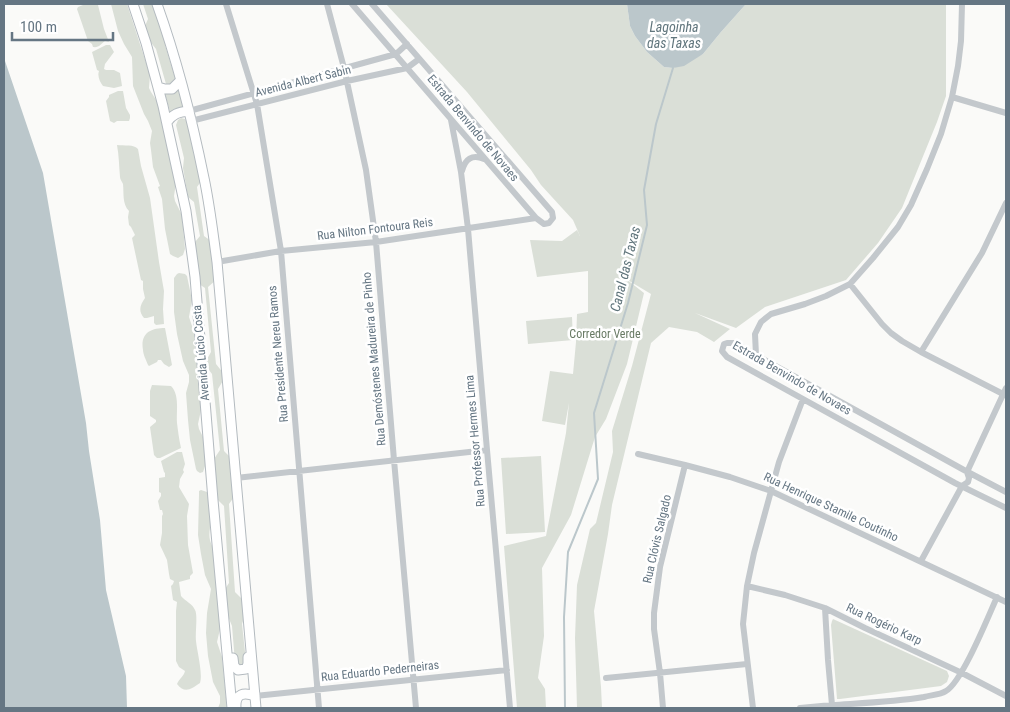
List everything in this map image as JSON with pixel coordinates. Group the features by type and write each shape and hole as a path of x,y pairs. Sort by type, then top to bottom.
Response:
{"main road":[{"name":"Avenida Lúcio Costa","path":"132,4 146,43 167,122 186,211 192,251 213,500 234,708"},
{"name":"Avenida Lúcio Costa","path":"157,4 189,111 204,178 216,262 256,708"},
{"path":"158,87 172,89 180,81"},
{"path":"167,122 177,113 189,111"},
{"path":"227,641 231,648 234,666 238,670 246,668 248,664 247,646 250,639"},
{"path":"234,708 239,696 242,694 255,696"}],"street":[{"name":"Rua Presidente Nereu Ramos","path":"226,4 257,104 280,251 319,708"},
{"name":"Estrada Benvindo de Novaes","path":"352,4 536,218 541,223 546,224 552,221 553,215 372,4"},
{"path":"756,355 755,334 766,318 771,314 826,296 850,284 898,227 911,205 928,169 952,97 961,41 962,4"},
{"name":"Rua Demóstenes Madureira de Pinho","path":"328,6 344,68 366,170 376,242 416,708"},
{"name":"Avenida Albert Sabin","path":"189,111 396,54 407,44"},
{"name":"Avenida Albert Sabin","path":"191,121 347,81 407,68 419,59"},
{"path":"952,97 1006,113"},
{"name":"Rua Professor Hermes Lima","path":"452,120 468,229 510,708"},
{"path":"461,172 465,161 469,158 475,156 484,159"},
{"path":"921,352 982,253 1006,203"},
{"name":"Rua Nilton Fontoura Reis","path":"216,262 280,251 376,242 536,218"},
{"path":"850,284 886,329 902,341 1005,393 960,477 921,562"},
{"name":"Estrada Benvindo de Novaes","path":"1006,492 960,477 803,399 727,357 722,350 724,344 731,342 756,355 960,477 1006,508"},
{"path":"753,708 743,624 747,586 779,462 803,399"},
{"path":"236,478 487,450"},
{"name":"Rua Henrique Stamile Coutinho","path":"638,454 730,476 771,491 1006,602"},
{"name":"Rua Clóvis Salgado","path":"663,708 654,629 654,613 660,567 685,465"},
{"name":"Rua Rogério Karp","path":"747,586 785,595 825,608 1006,696"},
{"path":"800,708 911,699 947,691 962,673 997,597"},
{"path":"825,608 832,705"},
{"path":"606,678 748,664"},
{"name":"Rua Eduardo Pederneiras","path":"255,696 507,670"}],"green space":[{"path":"111,4 127,4 150,75 149,88 160,106 176,183 175,201 182,215 185,249 183,255 178,258 170,254 162,199 158,187 160,186 153,167 150,143 152,131 133,86 132,57 118,31"},
{"path":"143,4 154,4 165,35 165,45 176,81 174,85 166,84 156,49 149,40 145,26 148,19"},
{"name":"Corredor Verde","path":"386,4 627,4 630,26 635,36 647,52 664,67 673,68 703,54 746,4 946,4 946,96 937,122 902,208 878,243 846,280 765,307 736,328 695,313 730,329 714,342 697,332 669,327 651,343 612,505 594,611 602,708 577,708 575,638 577,585 590,529 596,523 613,452 612,431 651,294 626,279 644,293 627,364 606,419 595,437 571,515 542,568 544,636 538,678 545,689 546,708 517,708 504,546 546,536 566,433 569,403 565,425 542,421 550,371 573,374 577,314 588,312 588,271 537,277 530,240 562,241 577,230 580,236 573,220 541,185 531,170 467,92"},
{"path":"83,5 98,5 109,42 105,41 100,46 93,47 88,41 77,9"},
{"path":"110,45 114,52 105,64 104,69 120,73 122,86 114,88 103,86 99,79 99,71 97,70 92,52"},
{"path":"180,89 187,109 171,115 165,94 174,93"},
{"path":"123,91 130,118 129,121 117,121 114,123 110,121 106,101 109,95"},
{"path":"181,118 187,122 194,155 199,165 202,180 197,187 204,236 211,241 216,280 208,287 216,364 224,374 224,379 218,389 224,451 231,458 234,497 229,504 235,592 243,600 245,615 242,624 246,661 242,665 235,662 232,626 228,616 225,589 229,583 224,506 218,500 214,459 220,450 212,374 206,366 206,361 211,352 205,288 199,284 195,242 200,236 194,202 188,197 183,168 184,158 176,125"},
{"path":"117,145 131,146 138,149 150,198 164,291 164,324 156,325 154,323 154,316 144,318 140,310 145,298 143,281 141,280 132,238 135,235 129,225 129,211 124,202"},
{"path":"179,273 187,276 192,300 189,317 194,332 201,410 198,424 203,437 205,455 205,466 203,472 200,473 196,469 190,440 186,393 189,375 183,361 174,312 174,278"},
{"path":"572,317 573,340 528,344 526,321"},
{"path":"165,328 172,365 169,367 161,360 158,360 149,366 144,353 143,339 151,330"},
{"path":"152,385 171,386 177,398 177,423 181,448 160,458 154,455 150,427 156,422 150,416 150,391"},
{"path":"177,452 182,452 185,464 179,487 189,504 187,516 188,545 193,573 190,579 179,582 181,596 193,606 196,612 196,641 201,674 200,683 191,689 185,690 177,684 185,671 179,667 176,661 177,602 173,600 171,586 174,581 170,579 167,560 160,545 163,514 158,501 161,496 159,492 159,478 165,477 161,461"},
{"path":"541,456 545,532 506,534 501,458"},
{"path":"199,491 207,492 210,506 209,537 213,548 220,629 217,642 222,657 227,708 218,708 220,696 213,682 208,656 206,633 211,589 205,575 198,535"},
{"path":"833,619 947,671 949,676 947,682 941,686 837,699 831,625"}],"water":[{"name":"Lagoinha das Taxas","path":"627,4 746,4 703,54 684,66 673,68 664,67 647,52 635,36 630,26"},
{"path":"4,58 43,173 86,423 100,520 106,590 126,676 127,708 4,708"}],"waterway":[{"name":"Canal das Taxas","path":"565,708 564,617 568,552 598,479 594,413 628,303 647,225 644,190 656,124 673,68"}]}
